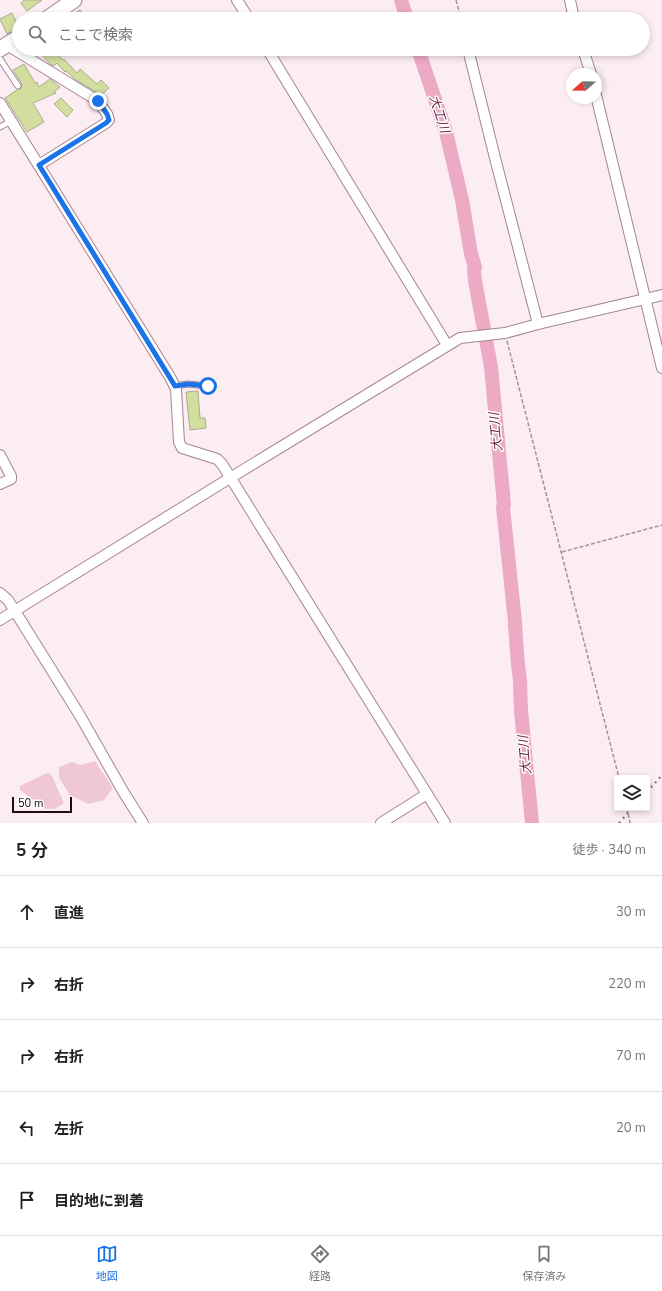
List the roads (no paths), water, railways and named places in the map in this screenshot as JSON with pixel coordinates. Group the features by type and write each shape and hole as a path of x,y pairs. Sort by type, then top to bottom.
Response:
{"main road":[{"path":"60,12 74,0"}],"street":[{"path":"237,0 245,12"},
{"path":"570,0 573,12"},
{"path":"28,56 98,101 107,114 109,120 39,165"},
{"path":"271,56 447,345"},
{"path":"470,56 538,324"},
{"path":"586,56 589,68"},
{"path":"0,103 175,386 178,442 182,448 217,459 222,464 445,823"},
{"path":"598,104 644,299 662,368"},
{"path":"0,620 460,338 505,333 662,295"},
{"path":"0,455 11,476 11,479 0,484"},
{"path":"0,593 8,600 15,611 79,714 143,823"},
{"path":"381,823 428,794"}],"lane":[{"path":"0,59 18,86"},
{"path":"0,127 11,121"},
{"path":"175,386 188,384 208,386"}],"waterway":[{"name":"大工川","path":"401,0 405,12"},
{"name":"大工川","path":"420,56 446,132 462,200 471,254 475,267 475,281 491,367 532,823"}],"railway":[{"path":"650,789 662,775"},
{"path":"619,823 629,811"}]}
